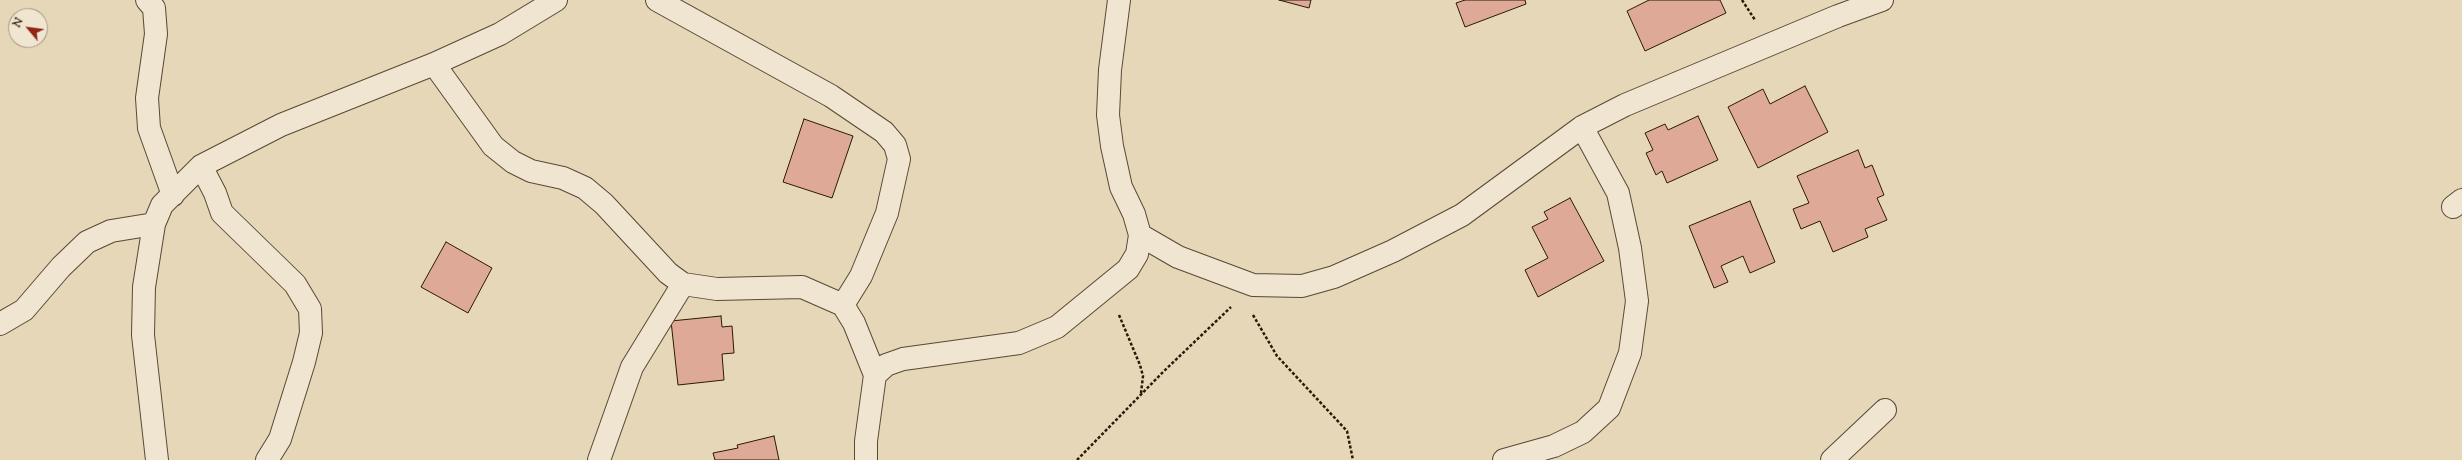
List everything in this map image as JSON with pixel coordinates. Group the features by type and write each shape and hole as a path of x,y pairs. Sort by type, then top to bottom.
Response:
{"street":[{"path":"147,0 154,8 156,34 147,98 149,128 173,195"},
{"path":"157,460 143,335 144,287 154,224 162,205 201,166 281,125 434,64 500,34 556,0"},
{"path":"657,0 830,96 884,132 895,145 899,159 887,213 861,276 843,304"},
{"path":"875,375 886,365 904,359 1019,342 1057,327 1128,269 1137,254 1140,235 1121,187 1112,146 1108,115 1110,70 1119,0"},
{"path":"1140,235 1178,257 1249,290 1302,286 1334,277 1393,251 1462,215 1582,126 1625,105 1838,16 1882,0"},
{"path":"434,64 492,146 513,162 531,171 563,178 585,188 604,204 668,273 683,284 717,289 802,287 843,304 854,323 875,375 866,441 866,460"},
{"path":"1504,460 1554,446 1583,432 1608,408 1630,353 1637,301 1630,248 1618,193 1582,126"},
{"path":"201,166 215,193 222,213 294,284 310,309 311,333 304,362 280,439 267,460"},
{"path":"0,324 24,310 61,267 87,242 111,231 154,224"},
{"path":"599,460 632,367 683,284"},
{"path":"1832,460 1885,410"}],"path":[{"path":"1110,284 1116,310 1140,365 1143,376 1141,394"},
{"path":"1077,460 1141,394 1249,290 1277,356 1347,431 1353,460"}],"building":[{"path":"1279,0 1311,0 1309,8"},
{"path":"1465,0 1525,0 1526,4 1465,27 1456,3"},
{"path":"1649,0 1720,0 1726,13 1645,51 1627,11"},
{"path":"1805,86 1828,132 1758,168 1728,107 1763,89 1770,104"},
{"path":"1698,116 1718,160 1667,183 1662,171 1656,175 1646,153 1653,150 1645,133 1665,124 1668,130"},
{"path":"804,119 853,136 832,198 783,182"},
{"path":"1858,150 1865,168 1872,165 1884,195 1877,198 1887,220 1865,229 1868,237 1833,252 1820,221 1801,229 1793,209 1809,203 1797,176"},
{"path":"1570,198 1604,261 1538,297 1525,270 1548,258 1532,227 1548,219 1544,212"},
{"path":"1750,201 1775,262 1750,273 1743,256 1721,266 1728,282 1714,288 1689,226"},
{"path":"446,242 492,268 468,313 421,287"},
{"path":"721,316 722,327 732,326 734,353 722,354 724,380 678,385 671,321"},
{"path":"774,436 779,460 715,460 713,453 738,448 737,445"}]}
